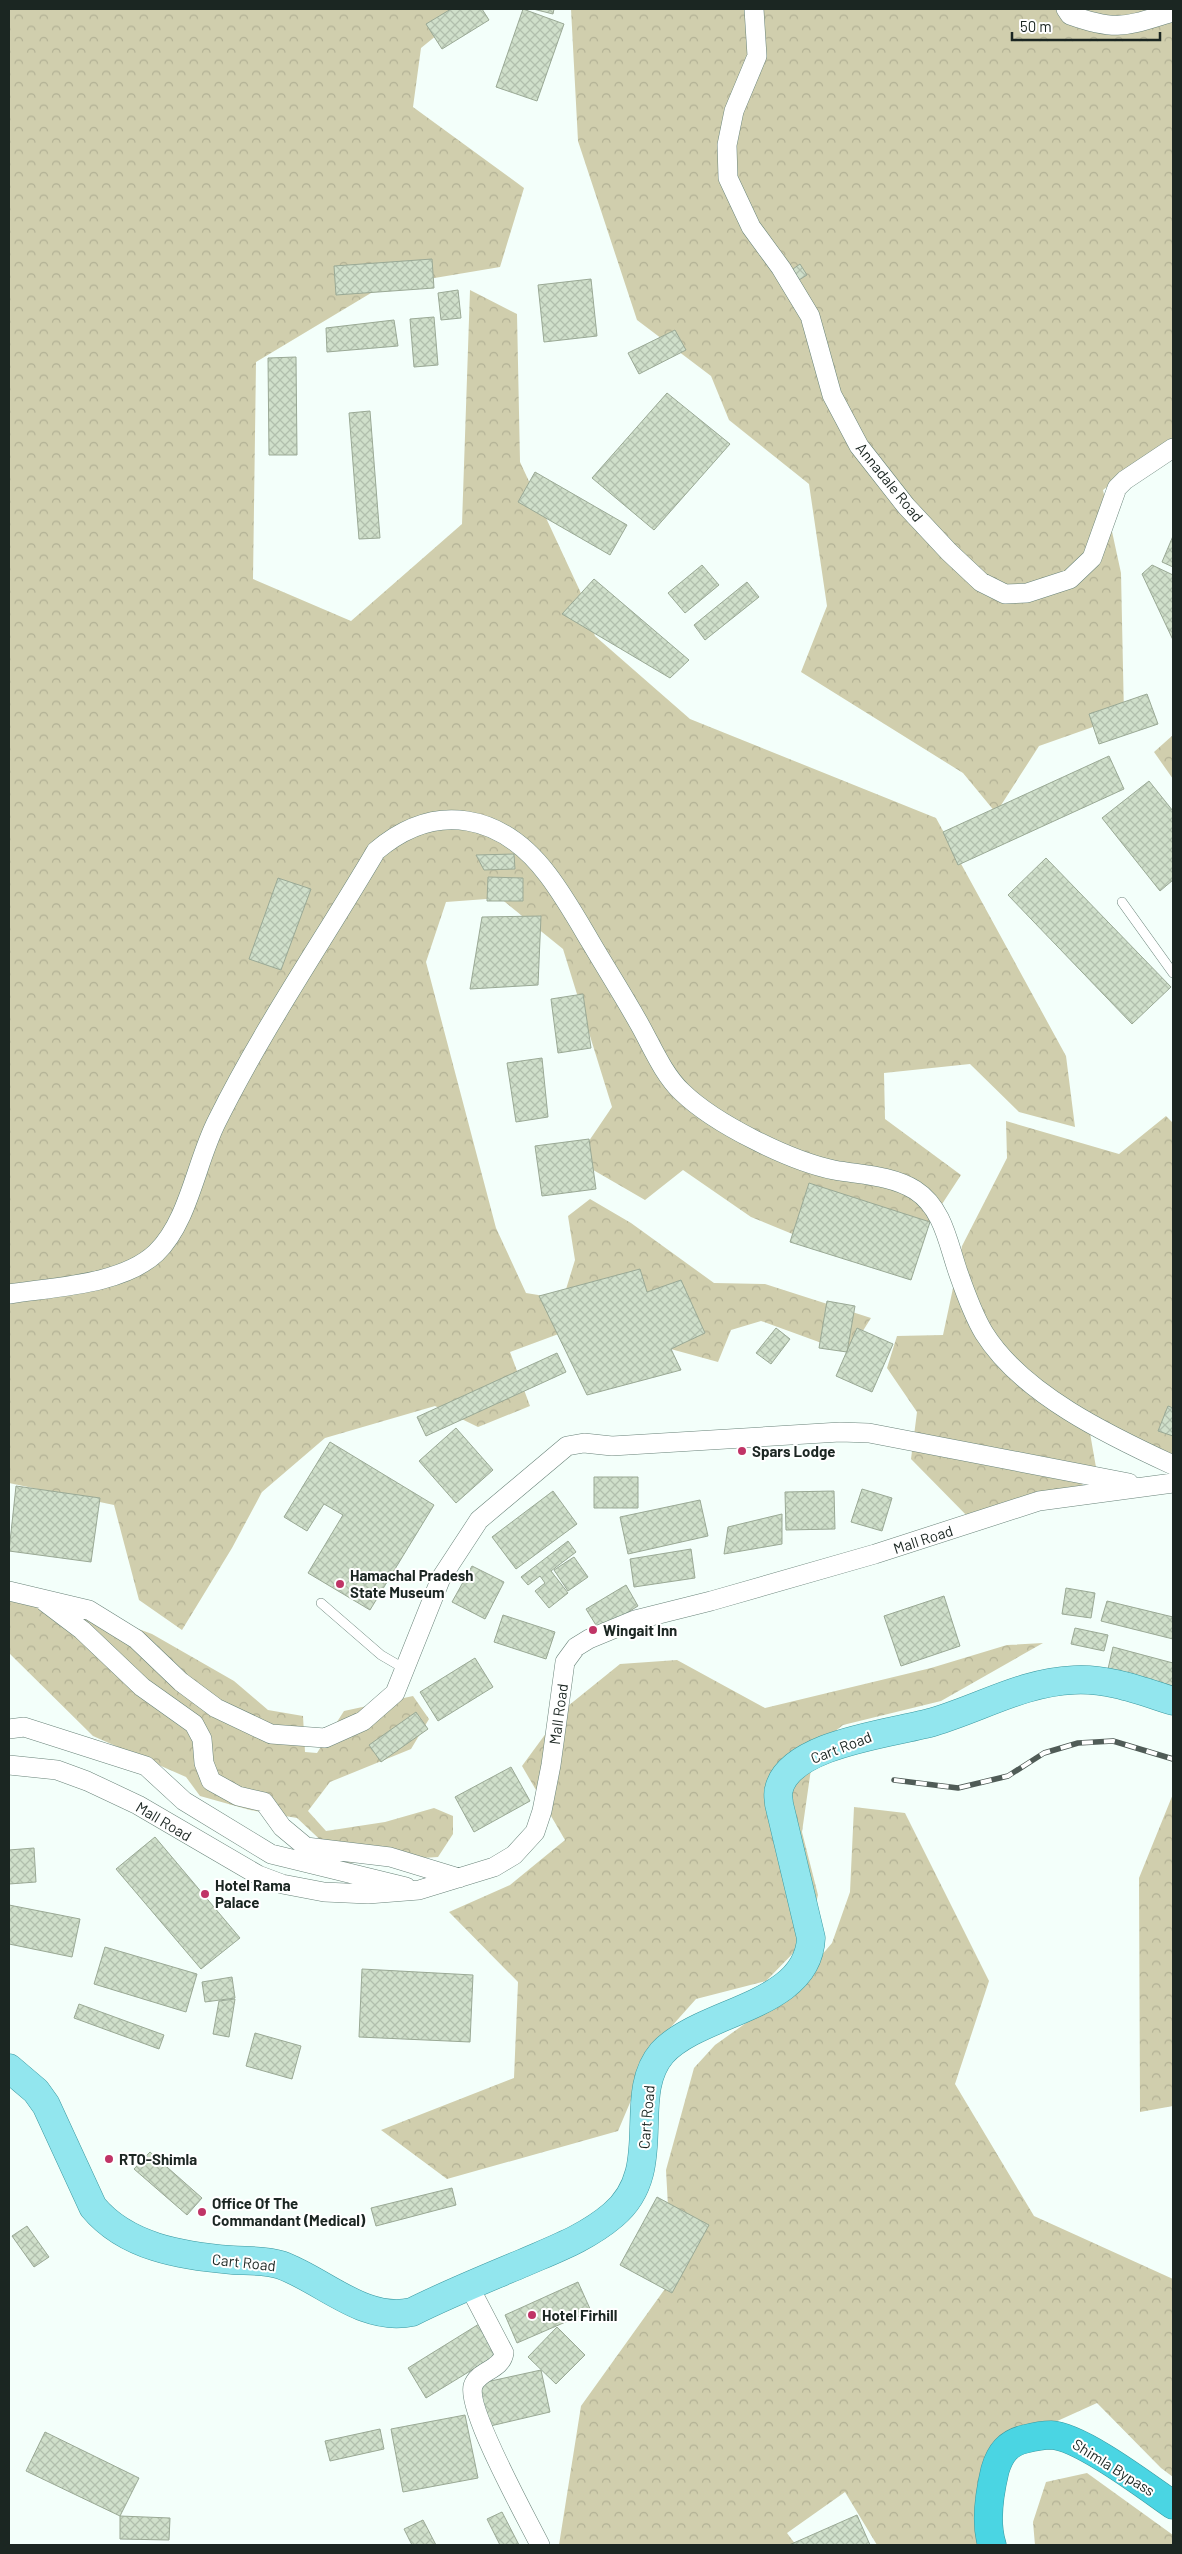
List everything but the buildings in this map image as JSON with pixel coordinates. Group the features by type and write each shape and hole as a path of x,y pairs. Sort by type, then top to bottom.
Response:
{"highway":[{"name":"Shimla Bypass","path":"992,2545 990,2515 992,2484 997,2462 1008,2446 1025,2439 1052,2435 1079,2444 1173,2505"}],"main road":[{"name":"Cart Road","path":"9,2068 36,2091 46,2105 93,2207 104,2220 116,2229 151,2246 199,2257 280,2265 368,2308 391,2314 412,2312 586,2235 614,2214 626,2200 639,2174 644,2152 647,2092 656,2062 670,2046 693,2032 773,1993 799,1972 806,1962 810,1946 808,1918 779,1804 778,1790 784,1777 792,1769 826,1750 855,1739 933,1722 1029,1686 1056,1681 1076,1679 1100,1681 1173,1701"}],"street":[{"name":"Annadale Road","path":"754,9 757,56 734,110 727,145 728,178 751,227 781,268 810,316 832,395 859,446 906,506 981,582 1005,594 1027,593 1070,579 1092,558 1118,488 1125,480 1173,448"},
{"path":"1066,9 1070,15 1098,25 1127,27 1173,12"},
{"path":"9,1294 123,1274 155,1254 176,1228 216,1121 277,1014 376,852 396,835 420,824 444,820 469,820 493,828 524,850 548,874 629,1006 668,1075 680,1091 699,1107 719,1120 804,1162 833,1170 876,1176 898,1182 916,1191 940,1220 974,1312 984,1332 999,1353 1027,1382 1058,1403 1129,1445 1173,1464"},
{"path":"9,1591 89,1610 136,1639 181,1682 216,1708 271,1734 325,1738 363,1721 395,1693 441,1578 478,1520 554,1455 571,1444 612,1446 840,1432 869,1433 1145,1486"},
{"name":"Mall Road","path":"9,1765 57,1770 87,1781 138,1805 258,1875 282,1884 324,1892 368,1894 419,1890 494,1867 514,1855 535,1832 542,1811 552,1765 566,1662 576,1647 589,1639 635,1620 711,1602 875,1554 1030,1504 1173,1483"},
{"path":"38,1597 82,1630 142,1686 194,1724 202,1739 204,1763 211,1781 238,1796 264,1802 282,1827 306,1847 390,1857 460,1878"},
{"path":"9,1730 24,1727 146,1766 184,1801 271,1854 419,1890"},
{"path":"469,2286 504,2353 500,2364 476,2379 473,2387 480,2421 540,2545"}],"lane":[{"path":"1122,902 1173,973"},
{"path":"321,1603 381,1655 405,1669"}],"green space":[{"path":"9,9 469,9 421,48 413,107 524,188 500,267 381,287 256,362 253,579 351,621 462,524 470,290 517,314 520,462 580,591 595,636 690,719 936,818 1066,1056 1075,1127 1019,1112 970,1064 884,1073 885,1119 961,1175 914,1247 829,1249 751,1217 683,1170 645,1200 576,1160 612,1107 563,949 500,898 446,902 426,962 496,1228 526,1293 563,1299 575,1260 568,1216 590,1199 631,1223 714,1283 765,1284 871,1318 849,1353 761,1321 731,1330 718,1362 667,1348 599,1319 510,1352 530,1406 478,1427 435,1406 325,1438 262,1492 232,1548 182,1630 139,1600 114,1505 9,1483"},
{"path":"571,9 1173,9 1173,439 1103,490 1121,573 1124,716 1039,746 996,813 963,773 801,672 827,606 809,484 729,420 711,376 637,320 578,141"},
{"path":"1173,735 1173,779 1154,752"},
{"path":"1166,1116 1173,1123 1173,1455 1087,1416 1097,1473 1059,1503 977,1526 911,1459 917,1412 887,1368 897,1336 943,1335 962,1246 1007,1158 1006,1121 1119,1154"},
{"path":"9,1581 152,1634 234,1681 268,1710 303,1716 305,1752 317,1753 344,1711 413,1696 429,1719 411,1749 330,1782 308,1811 326,1831 385,1822 434,1808 453,1816 453,1834 438,1857 345,1863 297,1818 250,1810 200,1796 186,1777 93,1736 9,1653"},
{"path":"1043,1643 941,1701 843,1725 814,1748 802,1832 818,1895 807,1939 766,1981 696,1999 654,2046 618,2131 447,2179 381,2130 514,2078 518,1982 449,1912 510,1885 565,1840 522,1766 563,1710 620,1664 677,1660 765,1708 931,1668 1007,1645"},
{"path":"1173,1794 1173,2106 1140,2112 1139,1878"},
{"path":"854,1807 905,1813 989,1981 955,2084 1034,2216 1173,2279 1173,2477 1161,2468 1097,2403 1022,2437 975,2499 977,2545 877,2545 845,2492 787,2533 796,2545 559,2545 581,2406 672,2279 666,2170 694,2068 715,2045 791,1991 832,1943 850,1892"},
{"path":"1087,2473 1173,2535 1173,2545 1035,2545 1033,2522 1046,2482"}],"railway":[{"path":"894,1780 958,1788 1008,1776 1044,1753 1078,1743 1113,1741 1173,1759"}],"place":[{"name":"Spars Lodge","path":"742,1451"},
{"name":"Hamachal Pradesh State Museum","path":"340,1584"},
{"name":"Wingait Inn","path":"593,1630"},
{"name":"Hotel Rama Palace","path":"205,1894"},
{"name":"RTO-Shimla","path":"109,2159"},
{"name":"Office Of The Commandant (Medical)","path":"202,2212"},
{"name":"Hotel Firhill","path":"532,2315"}]}
